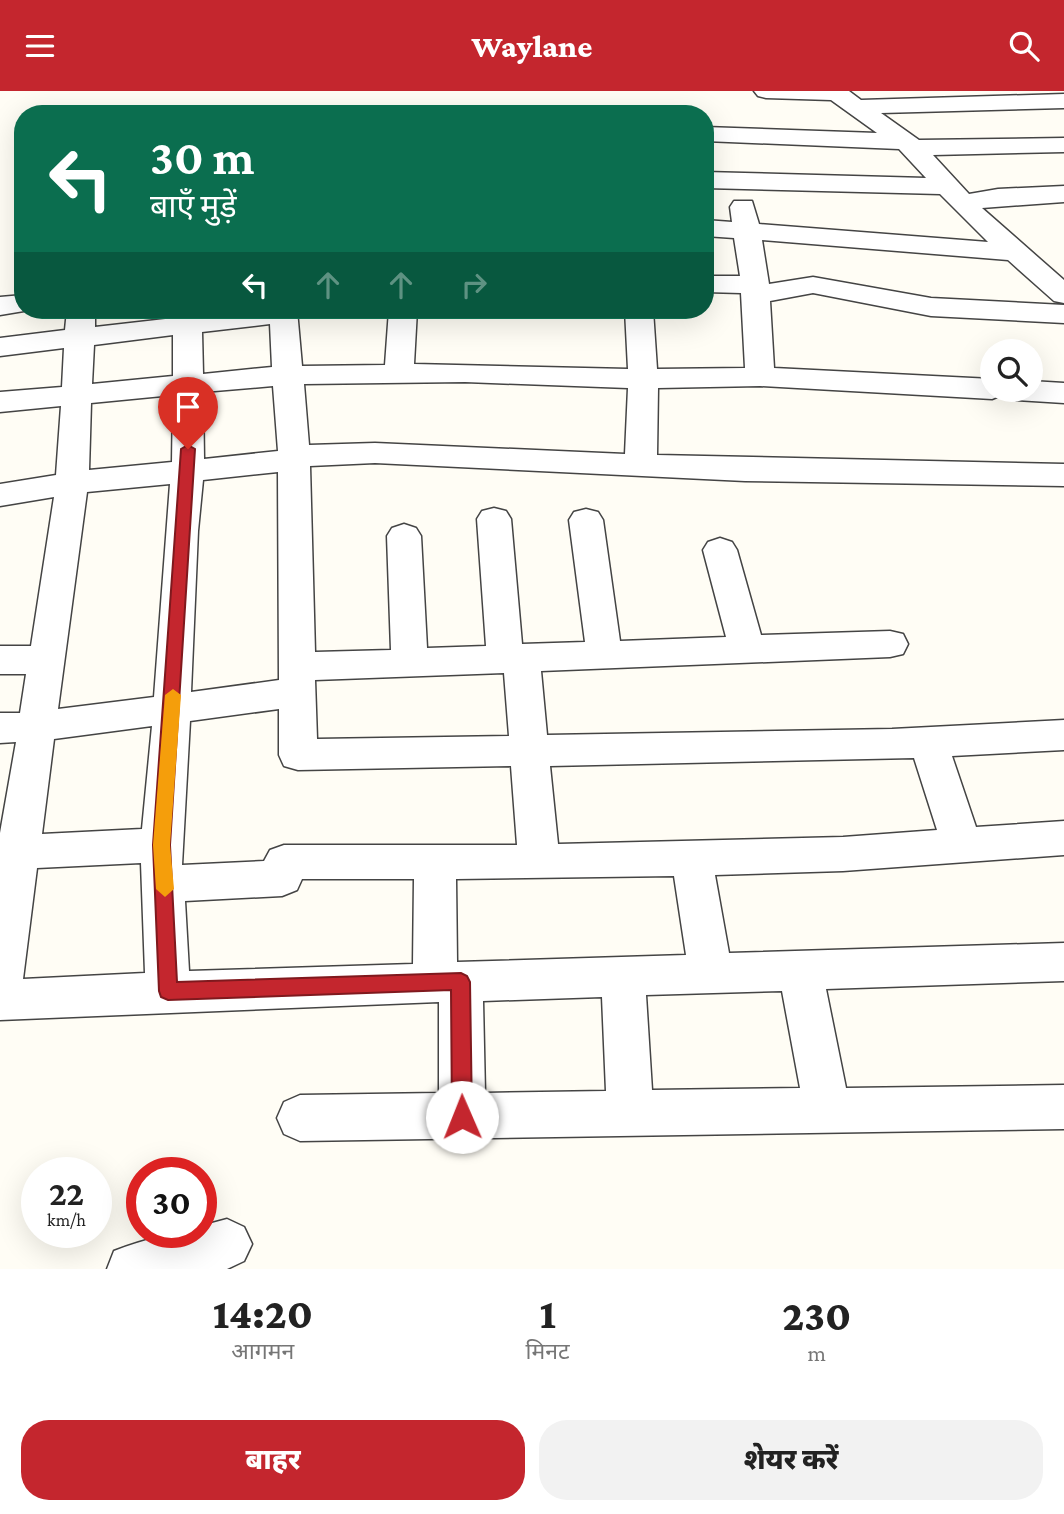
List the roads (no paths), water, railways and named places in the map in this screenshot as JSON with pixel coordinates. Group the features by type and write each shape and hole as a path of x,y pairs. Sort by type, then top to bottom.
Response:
{"street":[{"path":"766,91 842,97 1064,101"},
{"path":"842,97 909,145 956,194 1064,295"},
{"path":"714,134 909,145 1064,145"},
{"path":"738,135 746,231 756,290 760,377"},
{"path":"714,180 998,197 1064,194"},
{"path":"714,229 1025,260 1064,257"},
{"path":"714,285 756,290 813,285 932,307 1064,313"},
{"path":"0,347 80,324 156,319"},
{"path":"168,991 165,884 161,845 172,708 181,531 188,471 187,319"},
{"path":"284,319 294,458 298,755 928,742 1064,735"},
{"path":"399,375 402,319"},
{"path":"640,319 643,379 641,465"},
{"path":"0,986 18,727 45,660 72,483 80,324"},
{"path":"0,403 288,375 465,373 643,379 760,377 980,388"},
{"path":"1043,392 1064,393"},
{"path":"0,495 72,483 294,458 374,453 759,470 1064,475"},
{"path":"494,519 527,751 539,862"},
{"path":"586,520 604,653"},
{"path":"404,536 410,661"},
{"path":"720,550 747,647"},
{"path":"18,727 172,708 297,680 410,661 890,644"},
{"path":"0,660 45,660"},
{"path":"928,742 962,844"},
{"path":"165,884 282,878 284,862 539,862 692,858 843,853 1064,838"},
{"path":"10,851 161,845"},
{"path":"692,858 711,974"},
{"path":"435,862 462,1117"},
{"path":"0,1000 168,991 1064,962"},
{"path":"800,969 827,1111"},
{"path":"623,977 630,1115"},
{"path":"300,1118 1064,1107"},
{"path":"139,1268 227,1244"}]}
